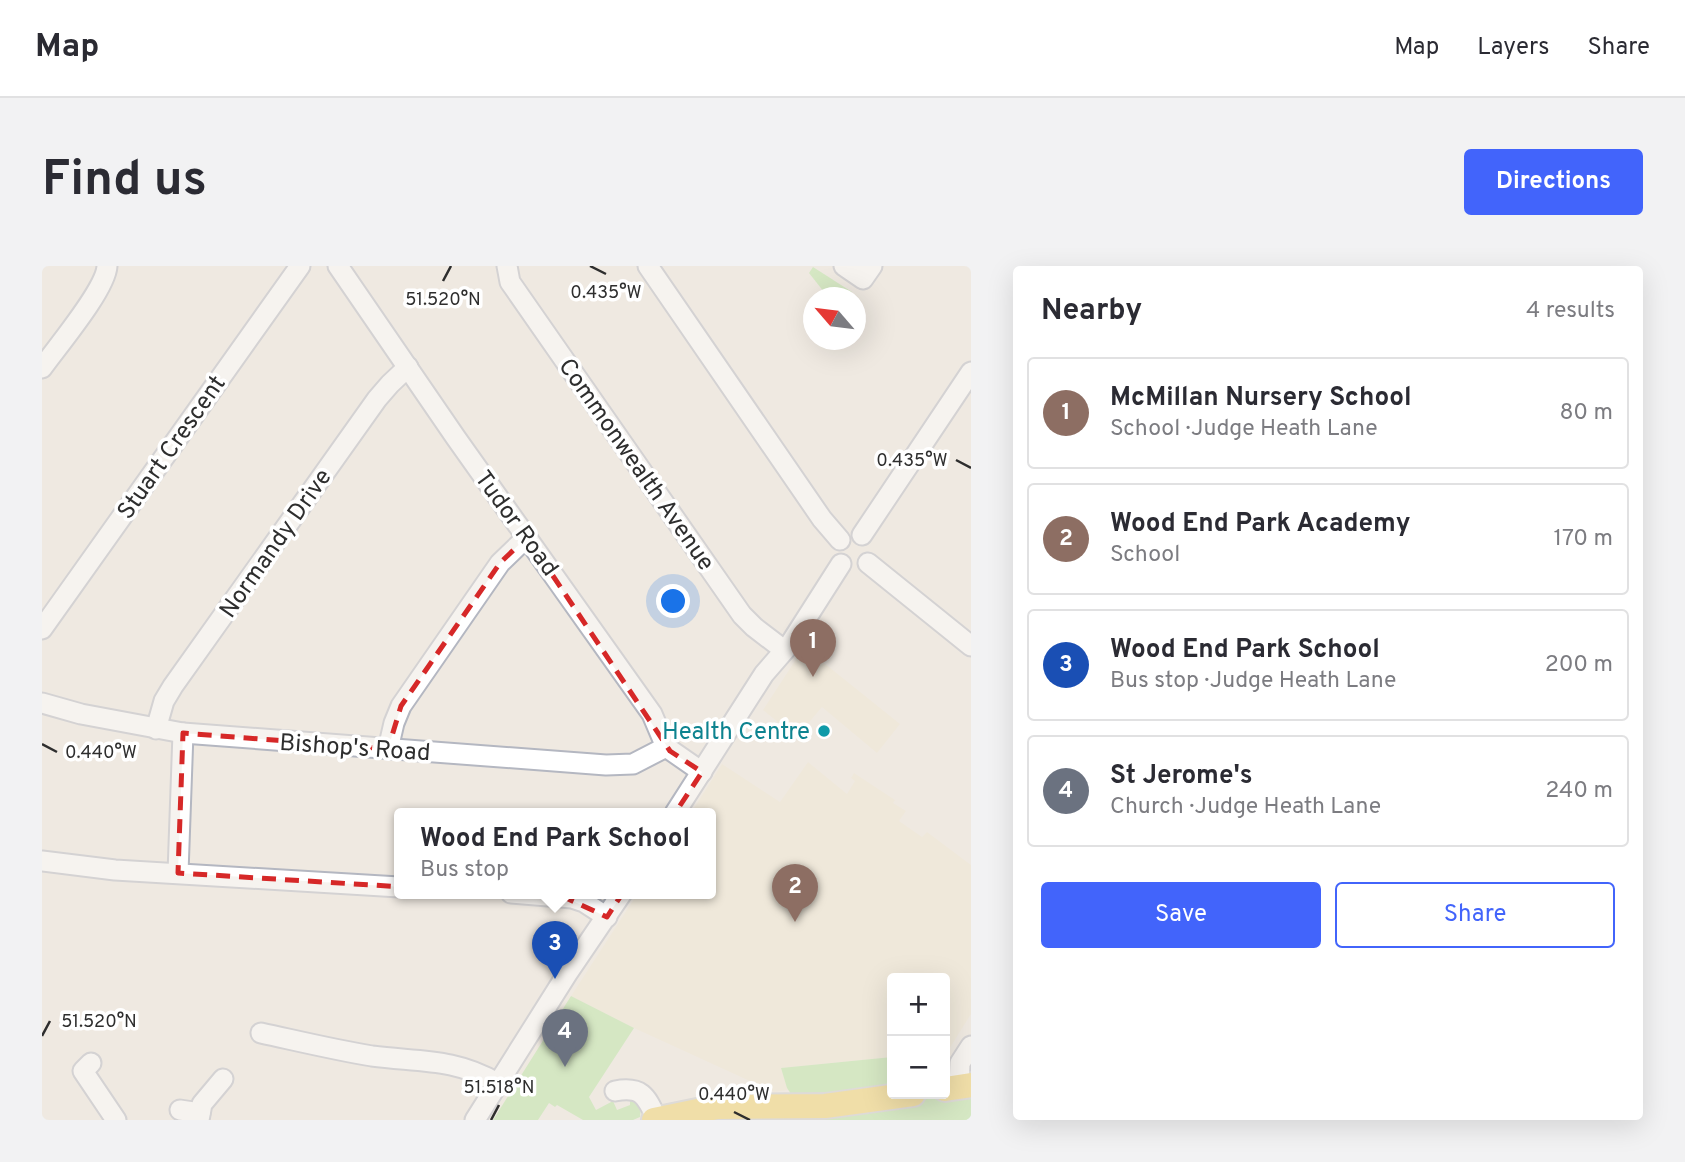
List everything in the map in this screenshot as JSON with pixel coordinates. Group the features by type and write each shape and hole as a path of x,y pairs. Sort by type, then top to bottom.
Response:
{"main road":[{"path":"655,1119 717,1107 825,1106 887,1097"}],"street":[{"path":"42,368 96,292 107,266"},
{"name":"Stuart Crescent","path":"42,629 300,266"},
{"name":"Tudor Road","path":"338,266 652,714 666,747"},
{"name":"Commonwealth Avenue","path":"507,266 510,282 742,615 784,650"},
{"path":"649,266 822,519 840,540"},
{"path":"844,266 863,279 872,266"},
{"name":"Normandy Drive","path":"156,729 164,701 173,686 376,400 408,367"},
{"path":"862,535 971,372"},
{"path":"862,535 849,534 840,540 835,553 841,564 853,570 868,563"},
{"path":"862,535 871,548 868,563"},
{"path":"388,749 401,706 500,562 527,537"},
{"path":"868,563 969,639"},
{"path":"678,808 764,674 784,650 841,564"},
{"name":"Bishop's Road","path":"42,703 183,733 388,749 620,765 633,764 666,747"},
{"path":"178,873 183,733"},
{"path":"666,747 702,772"},
{"path":"42,861 105,869 394,887"},
{"path":"568,899 578,900 607,917"},
{"path":"475,1120 618,899"},
{"path":"274,1032 364,1054 466,1067 497,1083"},
{"path":"958,1087 960,1063 971,1046"},
{"path":"91,1063 83,1071 117,1120"},
{"path":"180,1110 199,1117 207,1095 223,1079"},
{"path":"615,1091 628,1089 641,1092 648,1100 655,1119"}],"highlighted area":[{"path":"527,537 670,751 702,772 607,917 564,897 178,873 183,733 388,749 401,706 500,563"}],"shaded area":[{"path":"804,647 900,724 877,753 822,707 800,733 799,739 763,710"},
{"path":"808,762 847,794 855,781 851,778 854,773 895,800 893,803 906,811 899,821 922,837 927,832 971,865 971,1014 950,1048 950,973 887,973 887,1057 781,1068 788,1090 774,1092 571,996 634,899 716,899 716,808 694,808 722,764 780,802"}],"green space":[{"path":"813,267 844,287 820,287 809,273"},
{"path":"571,996 634,1028 589,1097 596,1110 613,1101 617,1110 630,1105 630,1098 641,1108 640,1117 633,1120 583,1120 549,1103 538,1120 493,1120"},
{"path":"887,1057 887,1091 793,1097 787,1088 781,1068"},
{"path":"971,1091 971,1120 654,1120 887,1098 950,1099 950,1093"}],"place":[{"name":"McMillan Nursery School","path":"813,677"},
{"name":"Health Centre","path":"824,731"},
{"name":"Wood End Park Academy","path":"795,922"},
{"name":"Wood End Park School","path":"555,979"},
{"name":"St Jerome's","path":"565,1067"}]}
